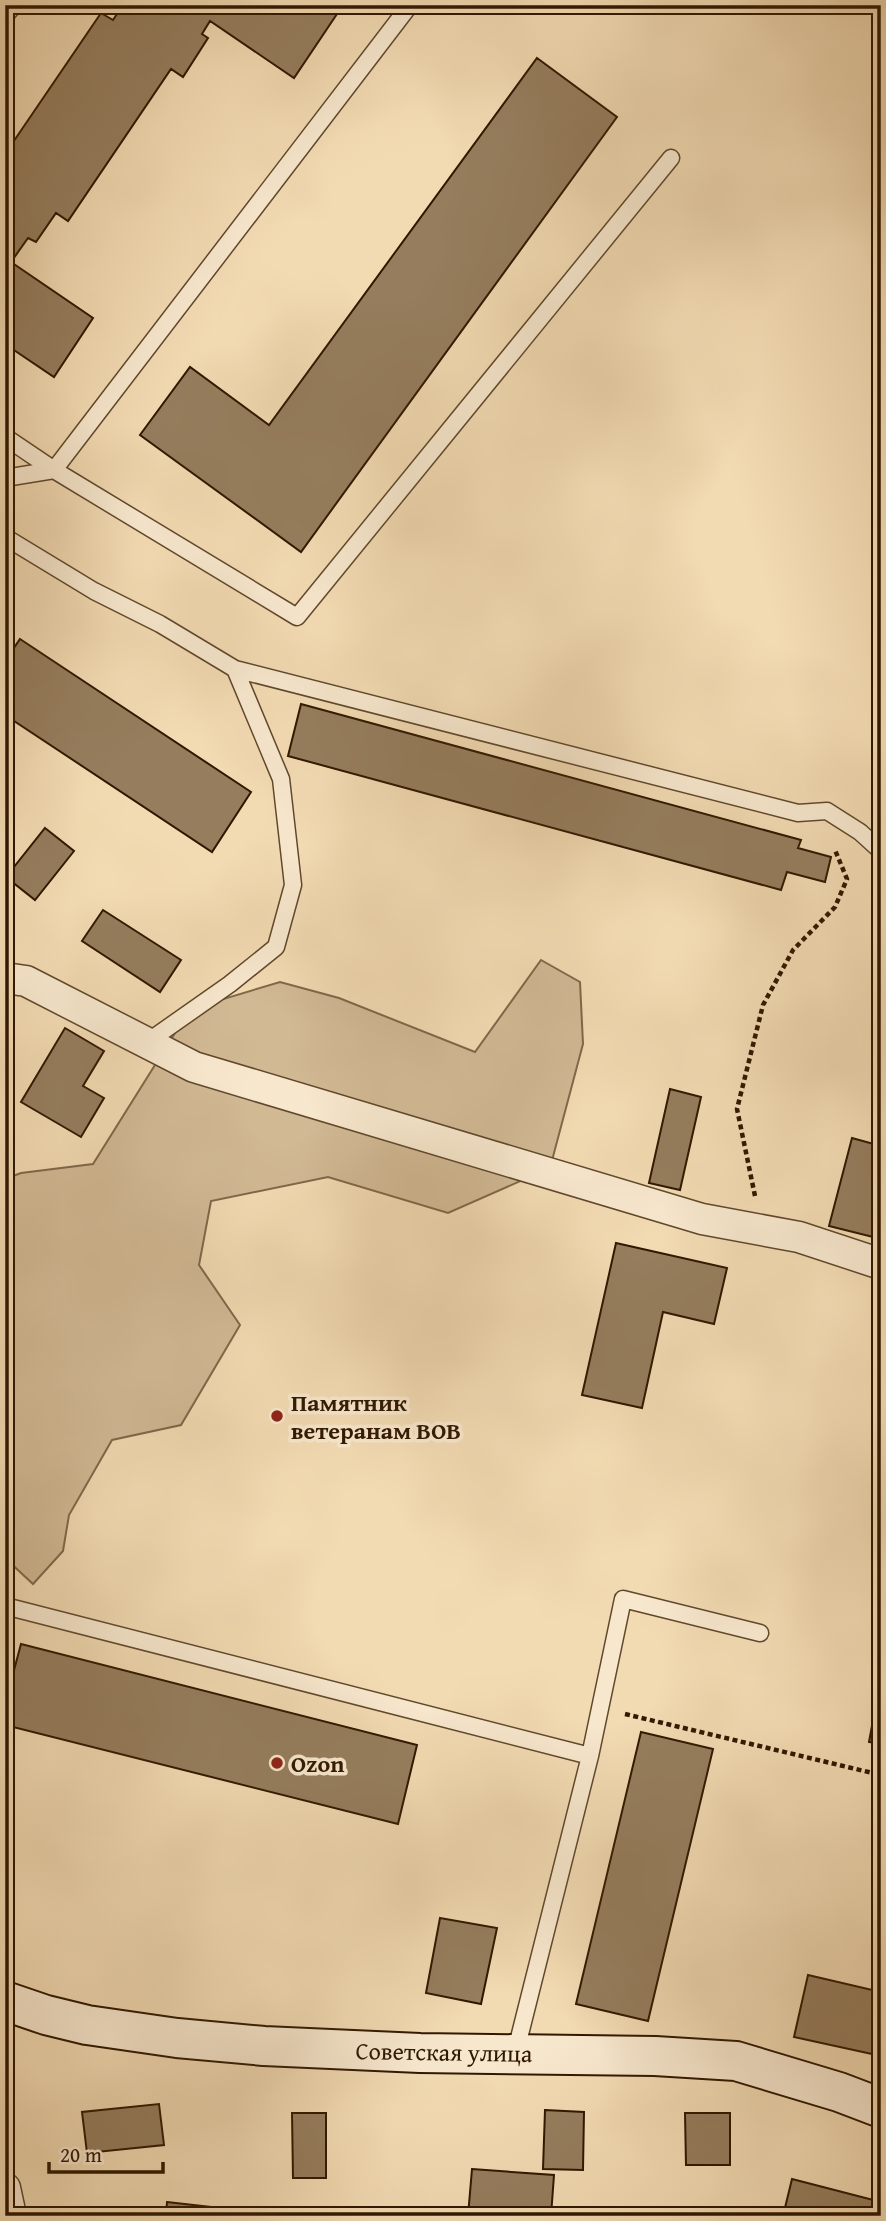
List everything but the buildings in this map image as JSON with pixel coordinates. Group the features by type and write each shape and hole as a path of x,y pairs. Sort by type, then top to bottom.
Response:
{"main road":[{"name":"Советская улица","path":"5,2001 87,2025 177,2038 277,2046 655,2056 736,2061 839,2092 881,2108"}],"street":[{"path":"5,978 26,981 194,1066 702,1219 799,1237 881,1264"},
{"path":"5,2188 11,2216"}],"lane":[{"path":"5,16 14,5"},
{"path":"5,478 54,470 410,5"},
{"path":"5,437 54,470 297,617 671,158"},
{"path":"5,537 94,591 160,624 235,669 797,813 827,811 860,832 881,851"},
{"path":"146,1043 230,984 276,947 293,885 281,779 235,669"},
{"path":"515,2054 590,1755 623,1599 760,1633"},
{"path":"5,1606 590,1755"}],"path":[{"path":"761,1230 737,1109 763,1005 793,950 835,907 847,879 816,812"},
{"path":"600,1708 881,1775"}],"shaded area":[{"path":"541,960 580,982 583,1044 550,1168 448,1213 328,1177 211,1201 199,1265 240,1325 181,1425 112,1440 69,1515 63,1551 33,1584 5,1558 5,1179 21,1173 93,1164 190,1009 280,982 339,998 475,1052"}],"place":[{"name":"Памятник ветеранам ВОВ","path":"277,1416"},
{"name":"Ozon","path":"277,1763"}]}
